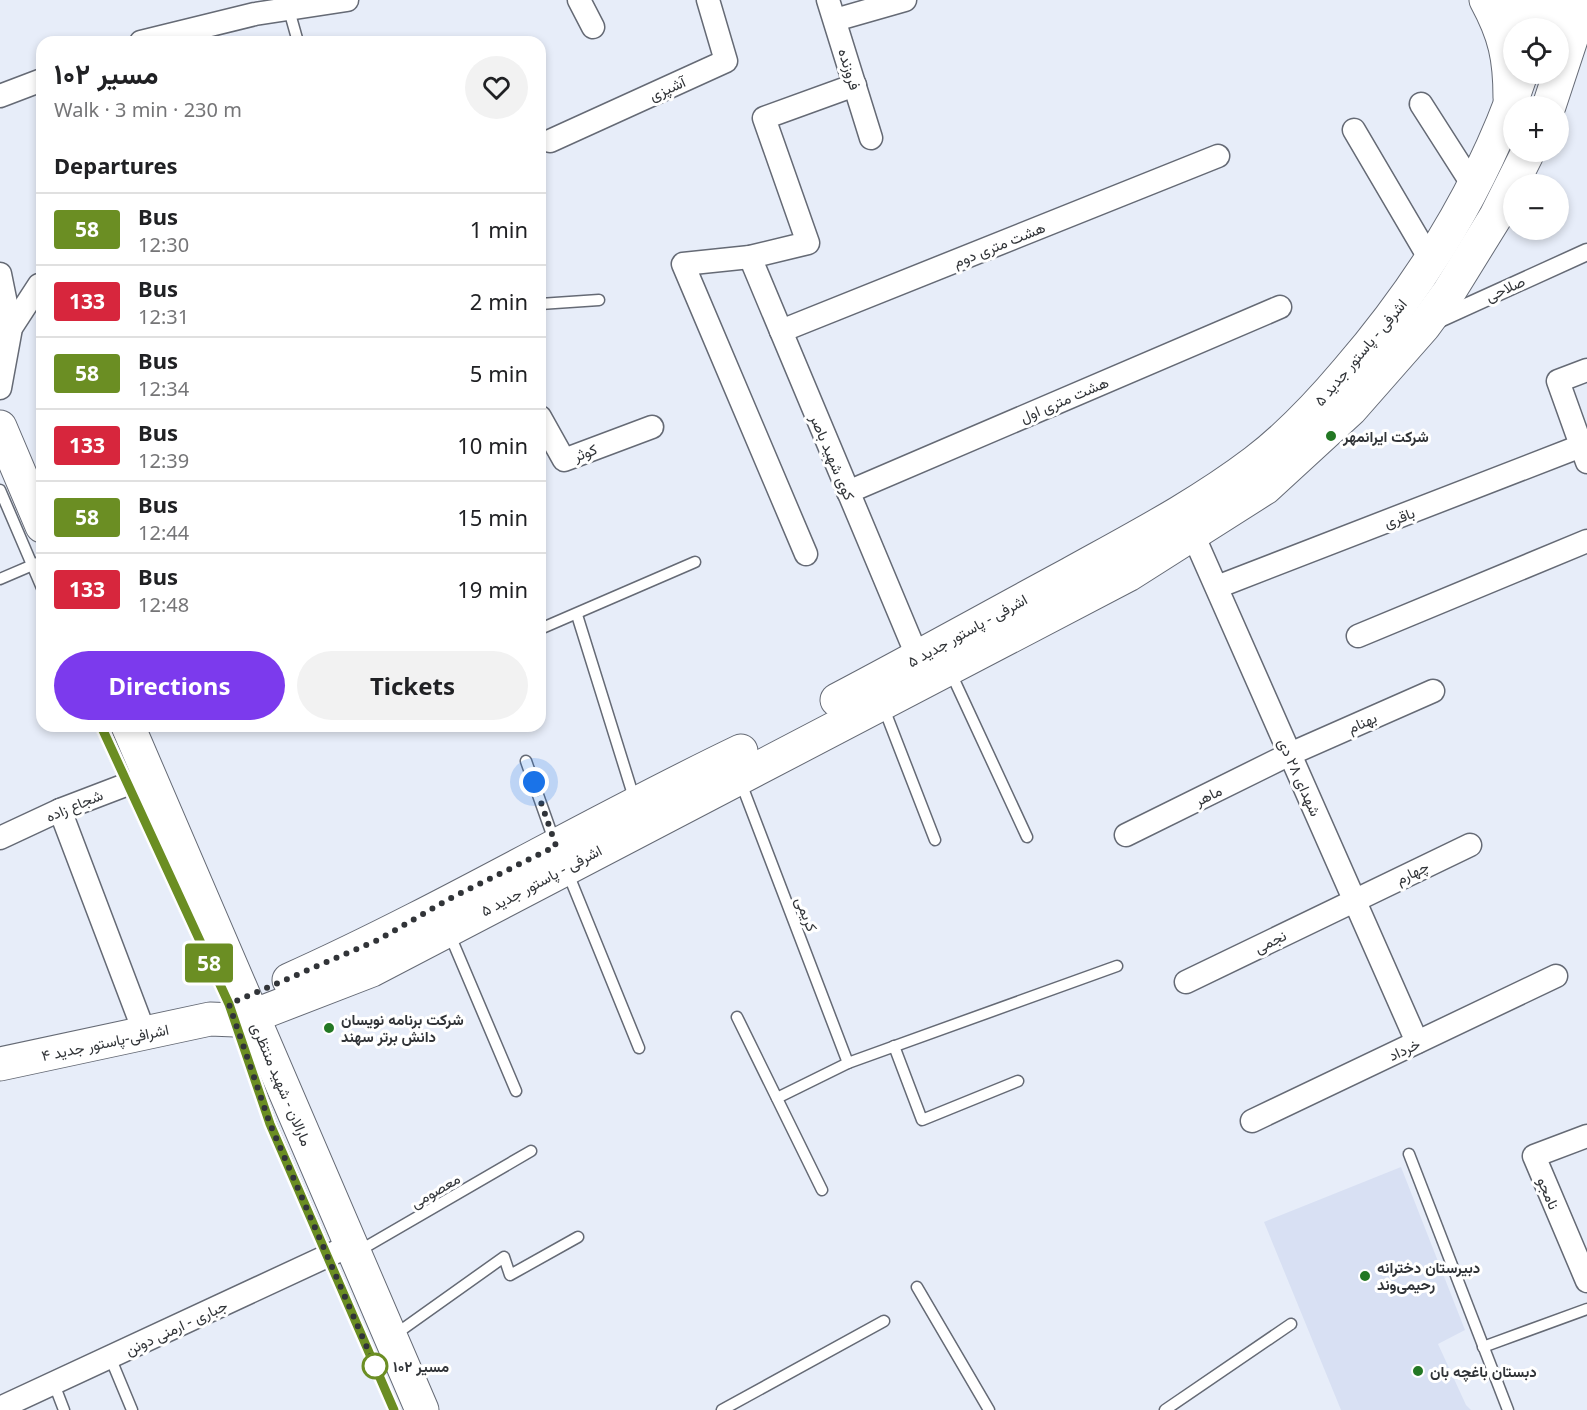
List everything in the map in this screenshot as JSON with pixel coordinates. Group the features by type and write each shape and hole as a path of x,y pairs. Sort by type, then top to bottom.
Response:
{"main road":[{"path":"1486,0 1502,30 1510,65 1510,96"},
{"path":"1502,0 1558,18"},
{"name":"اشرفی - پاستور جدید ۵","path":"235,1012 372,970 447,930 561,857 746,749 931,668 1128,575 1320,402 1391,320 1431,261 1474,187 1503,123"},
{"name":"اشرفی - پاستور جدید ۵","path":"1188,523 1265,488 1351,409 1424,326 1449,292 1496,216 1523,162"},
{"path":"0,426 36,511"},
{"name":"اشرفی - پاستور جدید ۵","path":"638,814 738,777 881,703 931,668"},
{"name":"مارالان - شهید منتظری","path":"129,732 137,780 235,1012 344,1252 391,1337 422,1410"},
{"name":"اشرفی - پاستور جدید ۵","path":"235,1012 378,940 449,899 561,857"},
{"name":"اشرافی-پاستور جدید ۴","path":"0,1064 145,1034 235,1012"}],"street":[{"path":"160,36 254,7 289,10 347,0"},
{"path":"579,0 593,27"},
{"name":"آشپزی","path":"550,141 726,62 708,0"},
{"path":"831,10 905,0"},
{"name":"فروزنده","path":"831,10 871,138"},
{"path":"0,96 36,82"},
{"path":"806,554 683,264 750,257 808,243 764,118 855,85"},
{"path":"1421,104 1474,187"},
{"path":"1354,130 1431,261"},
{"name":"هشت متری دوم","path":"781,331 1218,156"},
{"name":"صلاحی","path":"1424,326 1587,252"},
{"name":"کوی شهید باصر","path":"750,257 848,492 931,668"},
{"path":"0,274 11,328 0,388"},
{"path":"11,328 36,293"},
{"name":"هشت متری اول","path":"848,492 1280,307"},
{"path":"1584,454 1558,381 1587,370"},
{"name":"کوثر","path":"546,428 564,460 652,427"},
{"name":"باقری","path":"1217,587 1584,454"},
{"name":"شهدای ۲۸ دی","path":"1188,523 1417,1042"},
{"path":"1358,636 1587,541"},
{"name":"بهنام","path":"1290,754 1433,691"},
{"name":"ماهر","path":"1126,835 1290,754"},
{"name":"شجاع زاده","path":"0,838 60,810 137,780"},
{"path":"60,810 145,1034"},
{"name":"چهارم","path":"1354,900 1470,844"},
{"name":"نجمی","path":"1186,982 1354,900"},
{"name":"خرداد","path":"1252,1121 1556,976"},
{"name":"نامجو","path":"1587,1136 1534,1156 1587,1281"},
{"name":"جباری - ارمنی دونن","path":"0,1408 344,1252"}],"lane":[{"path":"289,10 296,36"},
{"path":"546,304 599,300"},
{"path":"0,490 36,561"},
{"path":"546,627 695,562"},
{"path":"0,579 36,563"},
{"path":"577,615 638,814"},
{"path":"931,668 1028,837"},
{"path":"881,703 935,840"},
{"name":"مارالان - شهید منتظری","path":"105,732 137,780"},
{"path":"526,761 561,857 639,1048"},
{"name":"کریمی","path":"738,777 848,1062"},
{"path":"447,930 516,1091"},
{"path":"777,1098 848,1062 1117,966"},
{"path":"737,1017 822,1190"},
{"path":"894,1046 922,1120 1018,1081"},
{"name":"معصومی","path":"344,1252 531,1152"},
{"path":"1409,1154 1508,1410"},
{"path":"391,1337 504,1257 510,1275 578,1237"},
{"name":"مارالان - شهید منتظری","path":"344,1252 394,1410"},
{"path":"916,1287 989,1410"},
{"path":"1483,1347 1587,1309"},
{"path":"722,1410 884,1321"},
{"path":"1164,1410 1291,1324"},
{"path":"110,1357 132,1410"},
{"path":"54,1383 64,1410"}],"shaded area":[{"name":"دبیرستان دخترانه رحیمی‌وند","path":"1401,1167 1465,1330 1438,1344 1466,1405 1471,1410 1341,1410 1264,1222"}],"bus line":[{"name":"58","path":"103,732 125,784 229,1004 270,1124 394,1410"}],"place":[{"name":"شرکت ایرانمهر","path":"1331,436"},
{"name":"شرکت برنامه نویسان دانش برتر سهند","path":"329,1028"},
{"name":"دبیرستان دخترانه رحیمی‌وند","path":"1365,1276"},
{"name":"مسیر ۱۰۲","path":"375,1366"},
{"name":"دبستان باغچه بان","path":"1418,1371"}],"route":[{"path":"375,1366 270,1124 229,1004 246,999 378,940 449,899 556,846 534,782"}]}
